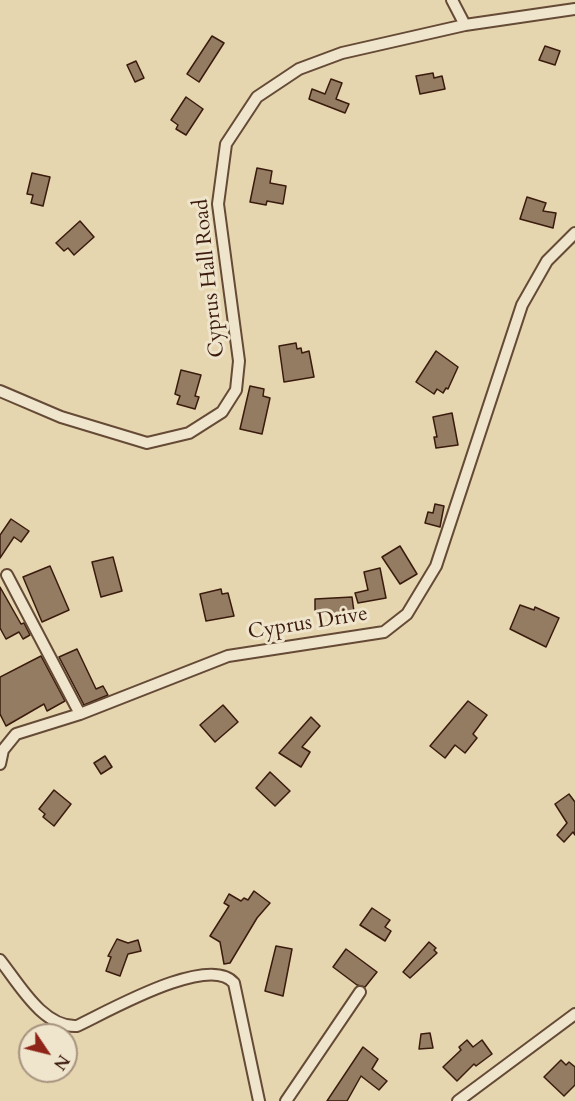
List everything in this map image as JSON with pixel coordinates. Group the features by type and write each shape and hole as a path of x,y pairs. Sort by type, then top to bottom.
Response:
{"street":[{"path":"452,0 465,25"},
{"name":"Cyprus Hall Road","path":"0,391 61,417 147,443 189,433 222,412 236,390 239,361 218,204 226,144 257,97 299,69 342,53 465,25 575,9"},
{"name":"Cyprus Drive","path":"0,764 3,750 16,734 80,714 228,656 384,632 407,614 436,566 522,305 547,261 575,233"},
{"path":"7,575 80,714"},
{"path":"0,960 51,1020 66,1027 77,1026 188,977 221,974 229,978 234,983 259,1101"},
{"path":"286,1101 360,992"},
{"path":"458,1101 575,1014"}],"building":[{"path":"212,36 224,43 199,82 187,74"},
{"path":"545,46 560,51 555,65 539,60"},
{"path":"136,61 144,78 135,82 127,65"},
{"path":"433,73 434,78 442,76 445,89 420,94 416,76"},
{"path":"331,79 342,83 336,99 349,104 345,113 309,99 312,89 325,94"},
{"path":"186,97 203,109 186,135 176,129 178,125 171,120"},
{"path":"257,168 272,171 270,183 286,186 283,204 267,201 266,205 250,202"},
{"path":"32,173 50,177 43,206 31,203 33,195 27,194"},
{"path":"527,197 546,203 543,211 556,213 553,228 520,219"},
{"path":"80,221 94,237 74,255 68,248 64,251 56,243"},
{"path":"296,343 297,349 301,348 302,353 309,351 314,377 284,382 279,346"},
{"path":"436,351 458,367 448,389 446,388 443,393 437,389 434,394 416,382"},
{"path":"181,370 201,375 195,396 199,397 195,409 177,404 180,396 175,394"},
{"path":"250,386 264,389 263,396 270,398 262,434 240,429"},
{"path":"452,413 458,445 436,448 434,437 437,437 433,417"},
{"path":"435,504 444,506 440,527 425,523 428,512 433,513"},
{"path":"11,519 29,531 21,542 14,537 0,558 0,535"},
{"path":"400,546 417,574 400,584 382,557"},
{"path":"113,557 122,591 101,597 92,562"},
{"path":"50,566 69,610 42,622 23,577"},
{"path":"380,568 386,598 358,603 355,593 368,590 364,572"},
{"path":"0,587 21,624 24,623 30,635 23,639 19,632 6,639 0,628"},
{"path":"221,589 222,594 228,593 234,616 206,621 200,594"},
{"path":"352,597 355,619 332,622 331,613 315,613 315,599"},
{"path":"520,605 534,610 535,607 559,618 546,647 510,629"},
{"path":"77,649 96,689 103,686 108,695 84,705 59,657"},
{"path":"41,656 65,701 47,711 44,704 6,726 0,714 0,677"},
{"path":"468,701 487,715 473,734 477,738 465,753 455,745 445,758 430,746"},
{"path":"223,705 238,722 215,742 200,725"},
{"path":"311,717 320,726 302,747 310,752 301,767 279,753"},
{"path":"105,756 112,767 101,774 94,763"},
{"path":"270,772 290,791 275,806 256,788"},
{"path":"54,790 71,804 54,826 43,817 45,814 39,809"},
{"path":"569,794 575,802 575,835 573,832 564,842 557,835 567,823 555,804"},
{"path":"254,891 270,903 257,918 230,963 224,964 220,942 210,936 229,906 224,903 229,894 241,901 244,898 248,900"},
{"path":"372,908 390,920 385,927 391,931 385,941 360,925"},
{"path":"117,939 128,943 138,940 141,951 128,954 120,976 106,971 111,957 108,956"},
{"path":"429,942 436,948 434,950 437,953 410,978 403,972"},
{"path":"276,946 292,949 283,996 265,991"},
{"path":"346,949 377,972 365,987 357,985 333,967"},
{"path":"430,1033 433,1048 419,1049 421,1034"},
{"path":"467,1040 473,1047 482,1040 492,1054 476,1066 474,1064 457,1081 443,1067 461,1050 459,1047"},
{"path":"363,1047 378,1059 372,1069 387,1081 379,1090 361,1076 347,1101 327,1101"},
{"path":"561,1060 566,1065 569,1062 575,1067 575,1085 564,1096 544,1077"}]}
